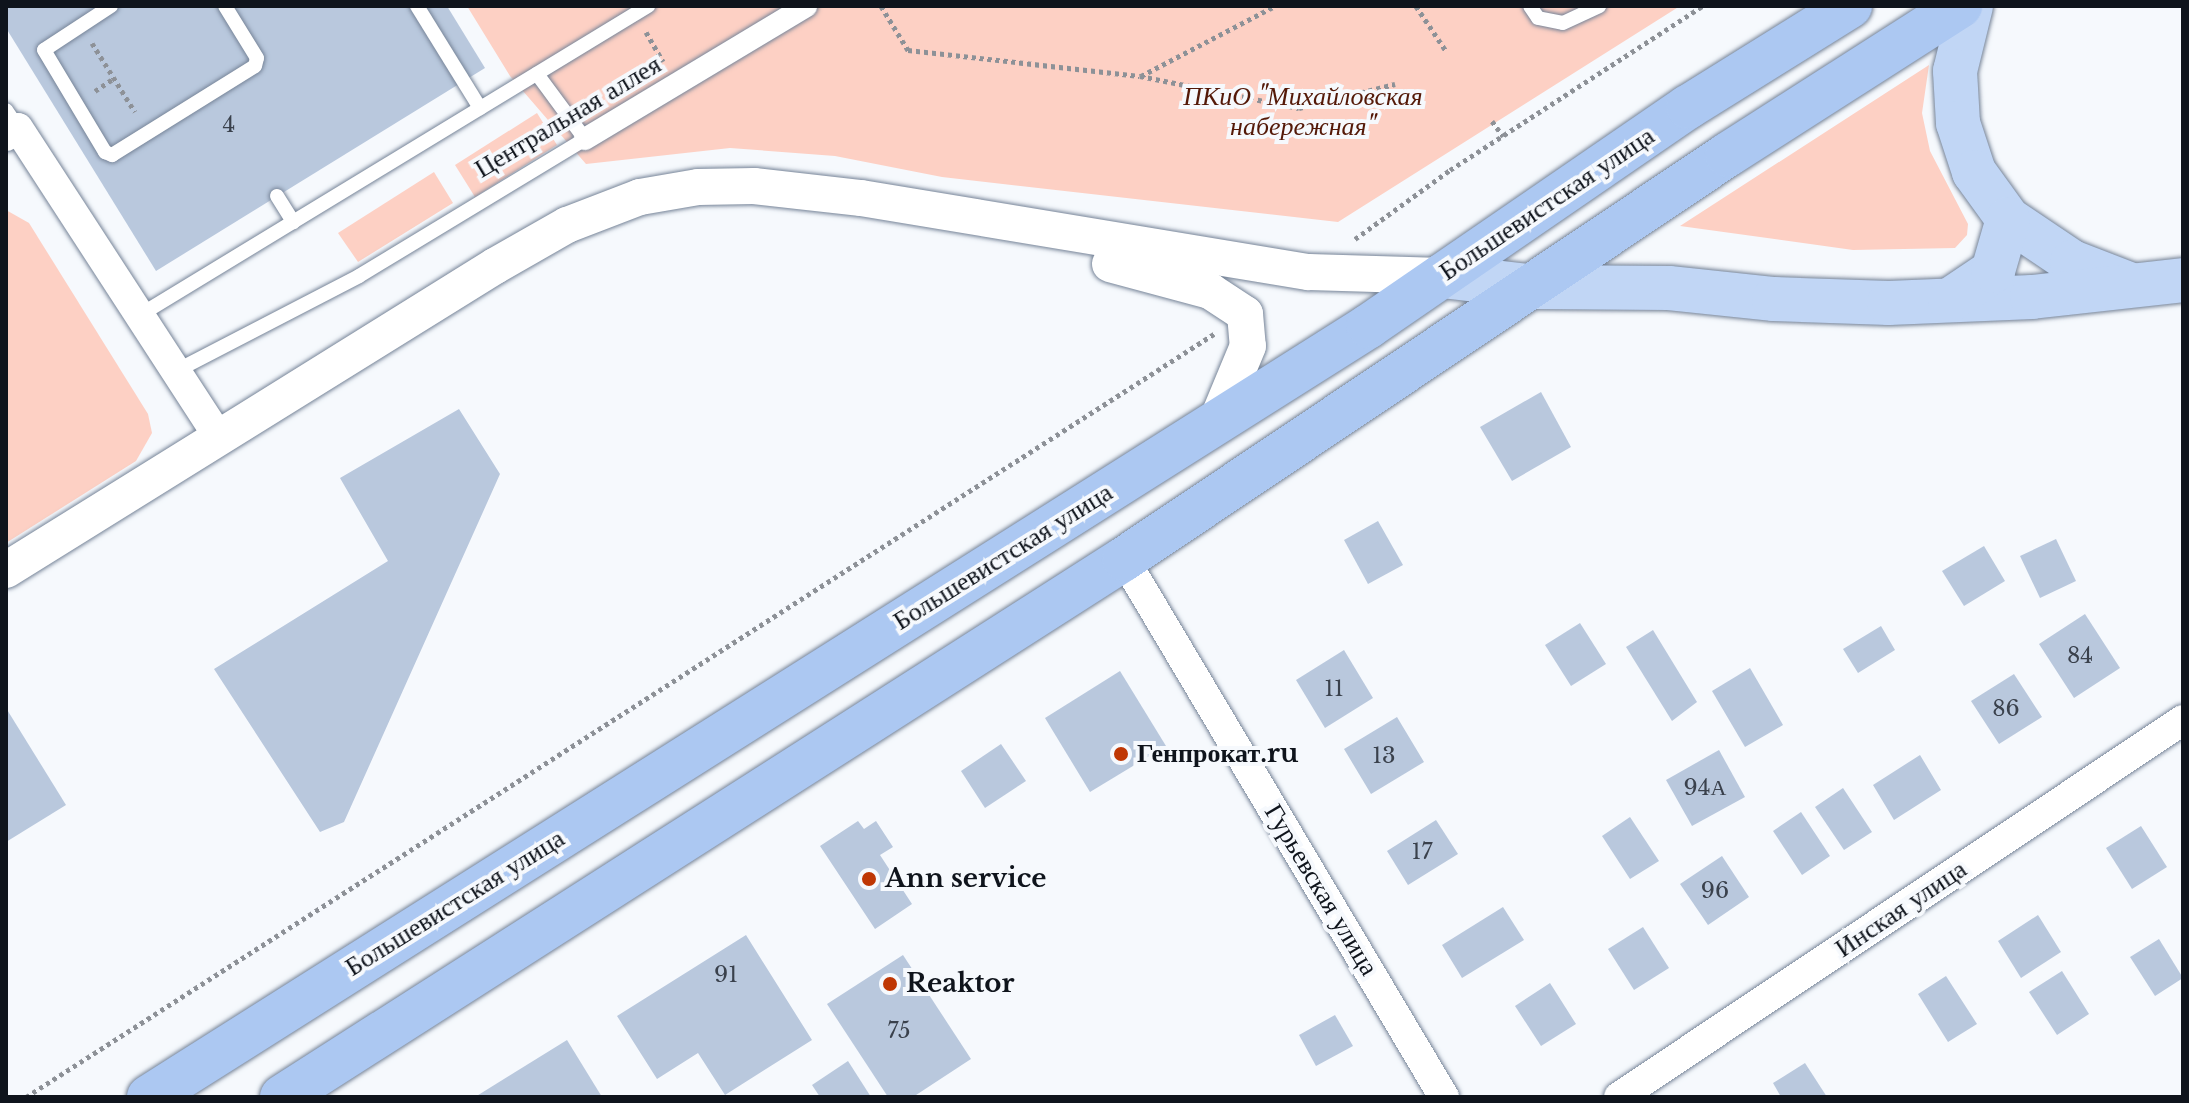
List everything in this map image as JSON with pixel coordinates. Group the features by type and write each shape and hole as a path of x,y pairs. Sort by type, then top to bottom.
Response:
{"highway":[{"name":"Большевистская улица","path":"149,1097 1216,423 1442,276 1688,107 1850,6"},
{"path":"282,1097 1124,559 1537,287 1727,155 1960,6"}],"main road":[{"path":"1971,6 1955,71 1958,123 1974,172 2008,219 2072,262 2135,287"},
{"path":"1950,300 1993,271 2008,219"},
{"path":"1442,276 1537,287 1669,288 1774,299 1889,303 2135,287 2183,280"}],"street":[{"name":"Центральная аллея","path":"585,139 806,6"},
{"path":"10,125 140,315 218,436"},
{"path":"6,570 218,436 567,225 640,197 698,187 754,186 861,198 1309,272 1442,276"},
{"path":"861,198 968,234 1152,272 1210,291 1245,314 1250,329 1245,360 1216,423"},
{"name":"Гурьевская улица","path":"1124,559 1444,1097"},
{"name":"Инская улица","path":"1619,1097 2183,720"}],"lane":[{"path":"111,6 44,50 108,154 255,66 257,58 225,6"},
{"path":"417,6 480,108"},
{"path":"1530,6 1538,18 1563,23 1599,6"},
{"path":"140,315 642,10"},
{"path":"537,74 585,139"},
{"name":"Центральная аллея","path":"176,371 359,276 585,139"},
{"path":"277,196 293,222"}],"path":[{"path":"881,6 908,50 1140,76 1299,108 1395,84"},
{"path":"1140,76 1275,6"},
{"path":"1416,6 1446,51"},
{"path":"1309,272 1503,136 1703,6"},
{"path":"642,10 677,84"},
{"path":"81,25 148,132"},
{"path":"1492,121 1503,136"},
{"path":"26,1097 1245,314"}],"green space":[{"name":"ПКиО \"Михайловская набережная\"","path":"467,6 1680,6 1338,222 942,177 835,156 730,148 586,164 510,76"},
{"path":"1929,65 1922,113 1930,151 1968,224 1967,235 1955,248 1853,250 1680,226"},
{"path":"537,113 557,145 475,197 455,165"},
{"path":"434,172 453,203 358,262 338,233"},
{"path":"6,210 29,223 148,414 152,433 136,461 6,543"}],"building":[{"path":"6,6 447,6 485,68 156,271 6,28"},
{"path":"1541,392 1571,447 1512,481 1480,427"},
{"path":"459,409 500,474 344,822 320,832 214,669 388,561 340,478"},
{"path":"1378,521 1403,565 1368,584 1344,540"},
{"path":"2056,539 2076,581 2040,598 2020,556"},
{"path":"1984,546 2005,581 1964,606 1942,571"},
{"path":"2085,614 2120,668 2074,698 2039,644"},
{"path":"1580,623 1606,664 1571,686 1545,645"},
{"path":"1881,626 1895,650 1858,673 1843,649"},
{"path":"1653,630 1697,702 1672,721 1626,647"},
{"path":"1344,650 1373,698 1325,728 1296,680"},
{"path":"1750,668 1783,725 1745,747 1712,691"},
{"path":"1120,671 1166,746 1090,792 1045,718"},
{"path":"2014,674 2042,717 1999,744 1971,701"},
{"path":"6,708 66,805 6,842"},
{"path":"1397,717 1424,762 1371,794 1344,749"},
{"path":"1001,744 1026,781 985,808 961,771"},
{"path":"1719,750 1745,797 1692,826 1666,780"},
{"path":"1920,755 1941,790 1894,820 1873,785"},
{"path":"1843,788 1872,832 1844,850 1815,807"},
{"path":"1801,812 1830,856 1802,875 1773,831"},
{"path":"1630,817 1659,861 1630,879 1602,836"},
{"path":"1436,820 1458,854 1408,885 1387,851"},
{"name":"Ann service","path":"858,821 864,829 876,821 893,847 880,855 912,904 875,929 820,846"},
{"path":"2141,826 2167,867 2132,889 2106,848"},
{"path":"1722,856 1749,897 1708,925 1680,884"},
{"path":"1503,907 1524,940 1462,978 1442,945"},
{"path":"2038,915 2061,952 2021,978 1998,941"},
{"path":"1643,927 1669,968 1634,990 1608,949"},
{"path":"746,935 812,1040 725,1095 698,1053 657,1079 617,1016"},
{"path":"2159,939 2183,978 2155,996 2130,957"},
{"path":"903,955 971,1059 913,1097 888,1097 827,1004"},
{"path":"2062,971 2089,1014 2057,1035 2029,992"},
{"path":"1946,976 1977,1024 1948,1042 1918,994"},
{"path":"1550,983 1576,1024 1541,1046 1515,1006"},
{"path":"1335,1015 1353,1046 1316,1066 1299,1035"},
{"path":"567,1040 602,1097 475,1097"},
{"path":"848,1061 871,1097 820,1097 812,1085"},
{"path":"1805,1063 1827,1097 1781,1097 1773,1083"}],"place":[{"name":"Генпрокат.ru","path":"1121,754"},
{"name":"Ann service","path":"869,879"},
{"name":"Reaktor","path":"890,984"}]}
